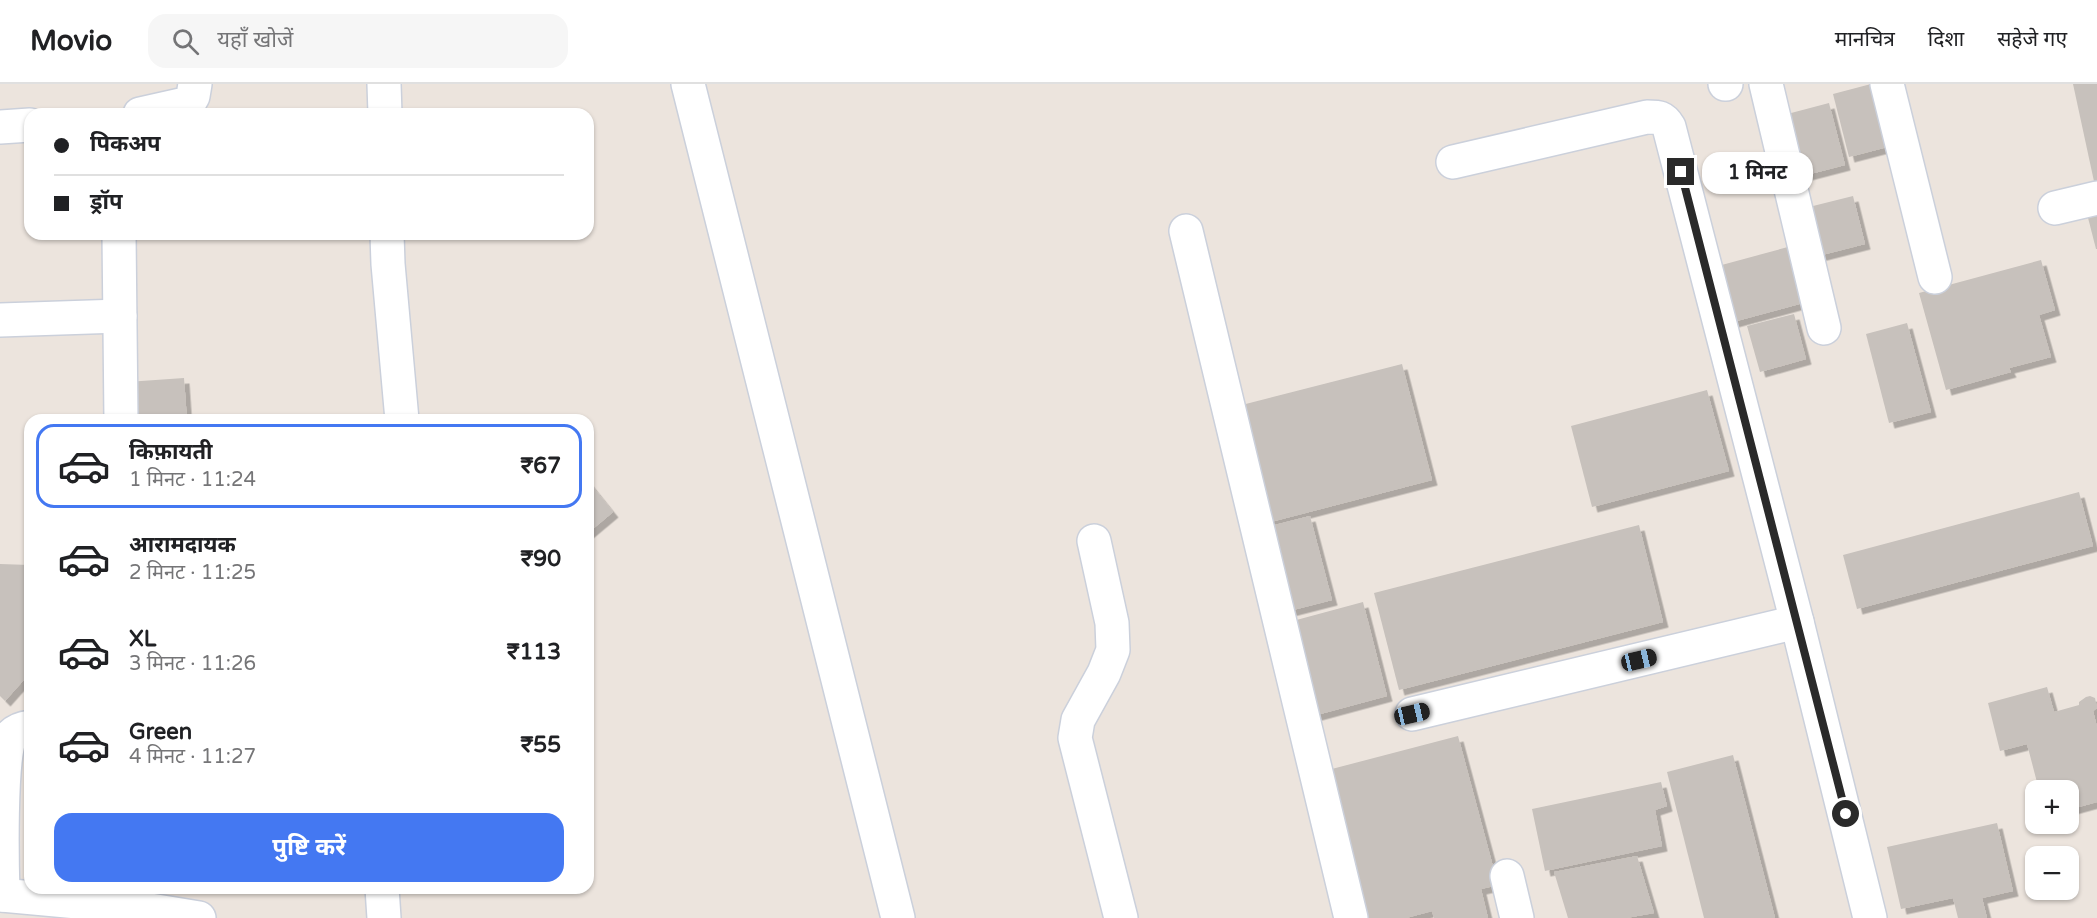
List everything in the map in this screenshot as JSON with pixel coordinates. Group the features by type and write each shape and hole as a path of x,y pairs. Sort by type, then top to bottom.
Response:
{"street":[{"path":"174,108 189,103 194,96 195,84"},
{"path":"384,84 385,108"},
{"path":"688,84 897,918"},
{"path":"1766,84 1824,328"},
{"path":"1887,84 1935,277"},
{"path":"1453,162 1647,117 1660,117 1665,120 1669,128 1797,622 1870,918"},
{"path":"0,127 24,125"},
{"path":"2055,208 2097,198"},
{"path":"1186,231 1351,918"},
{"path":"119,240 121,414"},
{"path":"387,240 401,414"},
{"path":"0,321 120,316"},
{"path":"1094,541 1112,623 1113,650 1104,673 1078,720 1075,738 1121,918"},
{"path":"1412,714 1797,622"},
{"path":"16,722 8,742 1,773 1,895 132,907 199,918"},
{"path":"1507,876 1517,918"},
{"path":"382,894 384,918"}],"building":[{"path":"1879,84 1895,145 1849,157 1833,94"},
{"path":"2073,84 2097,84 2097,185 2095,186"},
{"path":"1829,103 1845,165 1791,179 1776,117"},
{"path":"1853,196 1865,244 1814,257 1801,209"},
{"path":"2097,203 2097,249 2096,249 2085,206"},
{"path":"1799,244 1814,300 1733,322 1718,266"},
{"path":"2041,260 2055,310 2039,315 2051,357 2009,368 2011,372 1946,390 1919,293"},
{"path":"1794,314 1806,359 1760,372 1747,326"},
{"path":"1907,323 1931,412 1889,423 1866,334"},
{"path":"1402,364 1432,480 1263,524 1234,407"},
{"path":"184,378 187,414 130,414 127,382"},
{"path":"1707,390 1729,471 1592,507 1571,426"},
{"path":"594,488 613,512 594,528"},
{"path":"2079,492 2093,546 1857,609 1843,555"},
{"path":"1310,516 1332,600 1289,611 1267,527"},
{"path":"1639,525 1663,622 1399,690 1374,593"},
{"path":"0,564 24,565 24,680 5,701 0,696"},
{"path":"1363,602 1387,696 1313,716 1289,622"},
{"path":"2047,687 2054,712 2079,705 2079,702 2086,697 2095,698 2097,708 2093,711 2097,727 2097,802 2079,807 2079,780 2036,780 2027,744 2000,751 1988,703"},
{"path":"1458,736 1498,885 1481,889 1488,918 1434,918 1432,911 1406,918 1366,918 1328,770"},
{"path":"1733,755 1775,918 1704,918 1667,772"},
{"path":"1661,782 1667,806 1655,810 1662,846 1545,871 1532,809"},
{"path":"1997,823 2013,891 1982,898 1987,918 1958,918 1953,898 1901,909 1887,847"},
{"path":"1637,856 1654,913 1626,918 1568,918 1554,872"}],"route":[{"path":"1681,172 1846,814"}]}
